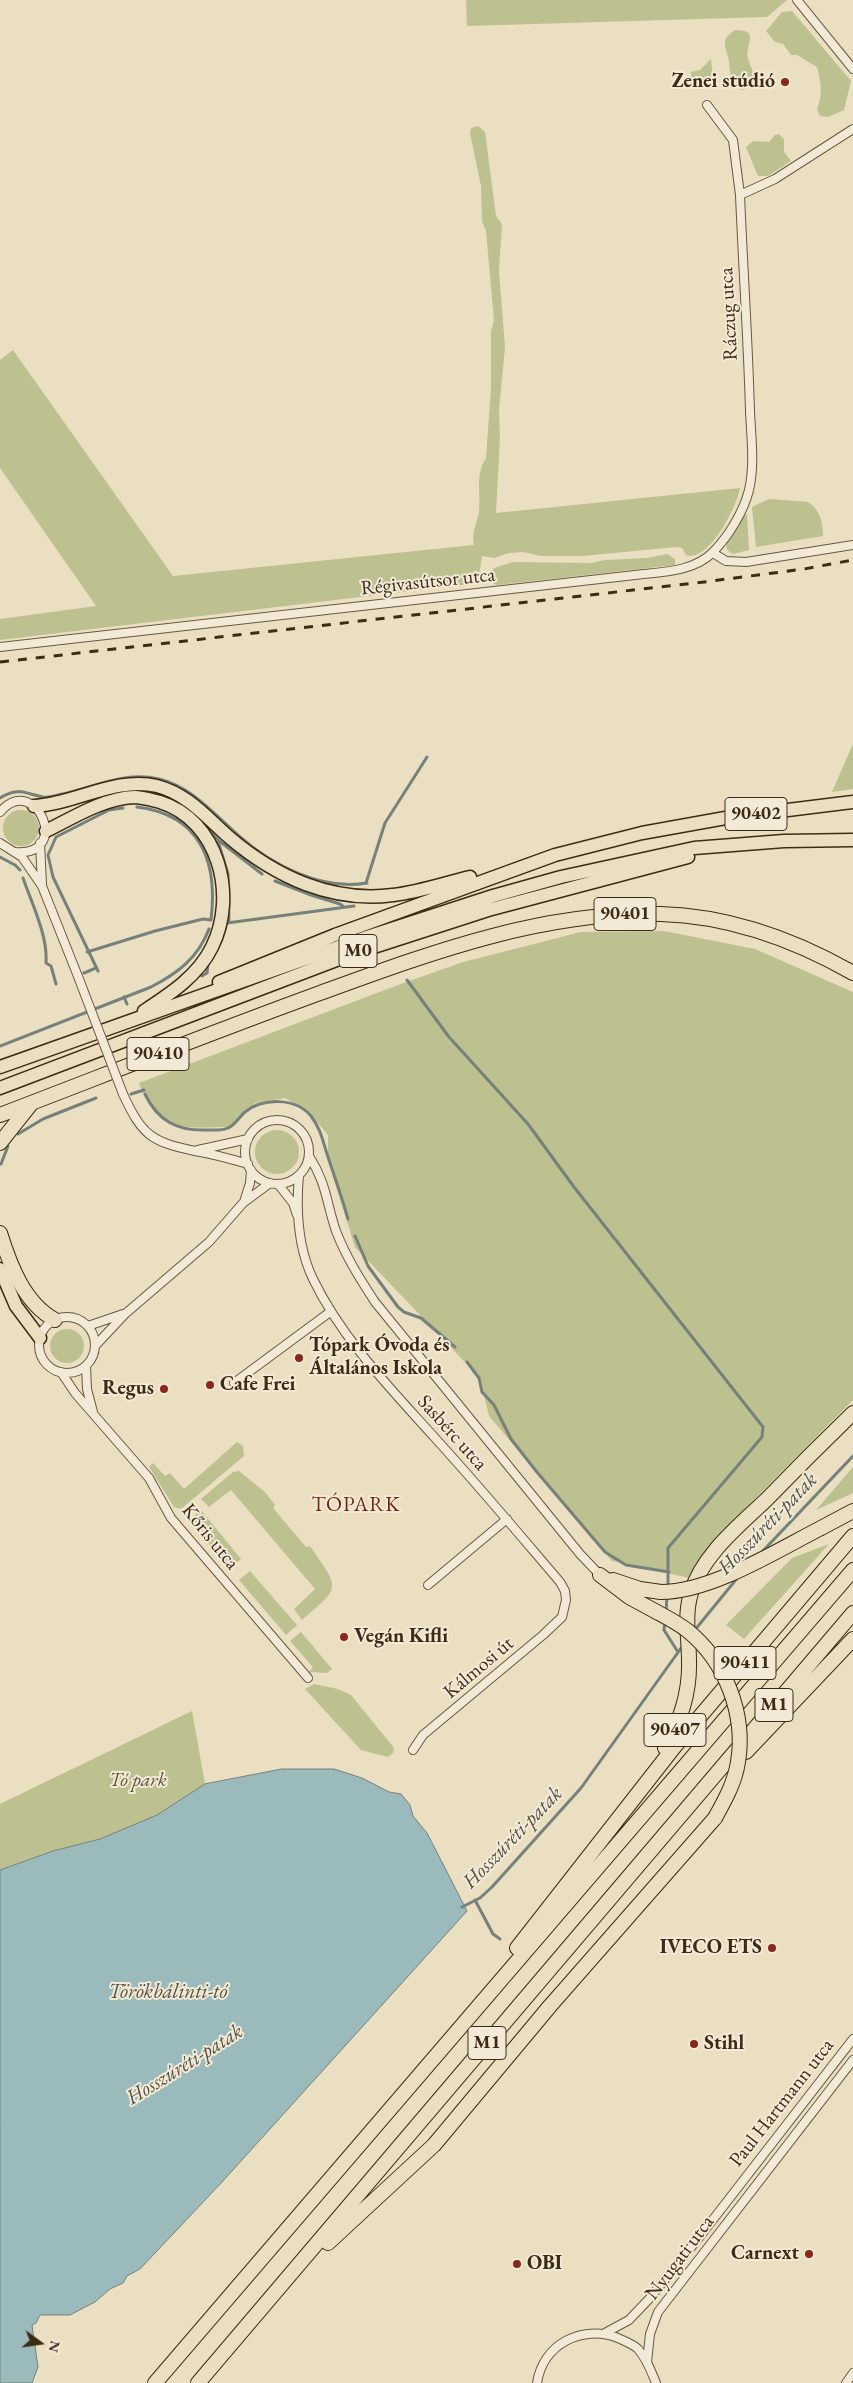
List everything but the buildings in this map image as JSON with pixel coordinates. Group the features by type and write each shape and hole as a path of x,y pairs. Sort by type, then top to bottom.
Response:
{"highway":[{"path":"34,806 81,798 112,788 135,784 156,786 194,804 240,846 280,874 307,886 354,897 393,896 470,877 493,876"},
{"path":"46,831 118,800 134,797 150,799 172,806 192,819 210,841 218,859 223,910 212,948 196,971 170,994 125,1023"},
{"name":"90402","path":"151,1014 205,988 335,935 555,855 642,833 731,817 853,802"},
{"name":"M0","path":"0,1067 367,937 493,896 623,862 694,848 784,841 853,840"},
{"name":"M0","path":"0,1088 275,981 405,936 488,910 727,846"},
{"name":"90401","path":"516,929 579,917 614,914 663,914 698,918 733,924 768,934 829,960 853,973"},
{"name":"90410","path":"0,1115 401,963 516,929"},
{"path":"0,1143 32,1103"},
{"path":"0,1232 19,1280 32,1302 42,1313 55,1320"},
{"path":"0,1269 16,1306 40,1338"},
{"name":"90407","path":"639,1791 673,1734 680,1716 685,1696 689,1661 687,1616 691,1592 709,1559 853,1413"},
{"path":"600,1575 640,1589 661,1592 689,1590 745,1567 853,1511"},
{"name":"90411","path":"464,2022 535,1923 639,1791 853,1536"},
{"name":"M1","path":"155,2383 853,1570"},
{"path":"278,2290 434,2144 550,2006 715,1818 729,1792 738,1763 740,1740 738,1718 729,1687 714,1660 687,1630 655,1610 629,1597 600,1575"},
{"name":"M1","path":"198,2383 853,1614"},
{"path":"696,1798 731,1768 853,1639"}],"street":[{"path":"797,0 853,69"},
{"name":"Ráczug utca","path":"707,104 732,140 740,195 750,396 750,482 744,505 713,553"},
{"path":"740,195 770,182 853,129"},
{"path":"713,553 726,561 746,562 853,545"},
{"name":"Régivasútsor utca","path":"0,647 635,575 690,567 713,553"},
{"path":"0,812 13,803 21,802 34,806 41,813 45,821 46,831 40,843 29,852 15,852"},
{"path":"40,843 42,886"},
{"path":"1,845 15,852 29,865 42,886 123,1094 140,1124 155,1139 168,1145 194,1150 250,1167 256,1176 274,1183"},
{"path":"243,1203 250,1183 250,1167 246,1147 248,1139 262,1124 281,1120 299,1128 306,1136 309,1156 325,1187 331,1216 354,1271 375,1302 580,1554 600,1575"},
{"path":"194,1150 248,1139"},
{"path":"95,1346 92,1332 88,1326 74,1318 55,1320 45,1328 40,1338 40,1351 45,1362 61,1372 70,1373 86,1366 91,1360 95,1346 125,1314 209,1242 243,1203 274,1183 293,1180 299,1175 309,1156"},
{"name":"Sasbérc utca","path":"298,1219 299,1175"},
{"name":"Sasbérc utca","path":"274,1183 293,1203 306,1261 330,1312 372,1366 560,1582 565,1591 565,1609"},
{"path":"234,1383 330,1312"},
{"path":"88,1326 125,1314"},
{"name":"Kőris utca","path":"86,1366 87,1389 93,1412"},
{"name":"Kőris utca","path":"61,1372 75,1393 149,1478 171,1518 308,1678"},
{"path":"428,1584 507,1519"},
{"name":"Kálmosi út","path":"413,1750 424,1735 543,1635 562,1617 565,1609"},
{"name":"Paul Hartmann utca","path":"738,2188 853,2039"},
{"name":"Paul Hartmann utca","path":"758,2182 853,2060"},
{"name":"Nyugati utca","path":"647,2362 650,2334 658,2312 758,2182"},
{"name":"Nyugati utca","path":"605,2333 629,2320 649,2299 738,2188"},
{"path":"537,2383 545,2359 557,2346 574,2336 590,2332 605,2333 637,2348 647,2362 656,2383"},
{"path":"846,2383 853,2373"}],"green space":[{"path":"466,0 787,0 767,17 467,26"},
{"path":"792,11 851,81 844,110 828,117 820,116 817,109 821,88 817,67 797,55 791,55 783,44 775,42 766,31 782,12"},
{"path":"735,30 743,31 750,35 747,53 754,74 750,85 744,90 739,89 732,79 725,44 727,38"},
{"path":"711,59 713,80 703,86 698,86 691,78 691,72 700,70"},
{"path":"478,126 485,132 496,216 502,224 499,271 505,347 499,410 500,438 496,513 740,488 728,519 712,542 695,555 686,555 682,548 676,547 583,556 541,556 523,552 509,553 494,558 482,556 478,583 0,640 0,619 96,606 0,468 0,360 13,350 173,576 474,545 474,532 479,511 479,477 486,458 491,388 491,331 494,320 486,231 482,221 481,186 470,133 471,128"},
{"path":"779,134 784,139 784,152 791,161 768,176 758,176 746,147 753,141 769,142 775,135"},
{"path":"769,499 808,502 815,508 820,517 823,536 756,547 752,507"},
{"path":"743,514 747,515 749,550 733,554 727,550 726,542"},
{"path":"667,554 675,559 675,565 497,585 494,584 489,575 494,568 513,562 591,563 605,560 647,558"},
{"path":"853,744 853,789 832,792"},
{"path":"21,810 34,815 39,828 34,841 21,846 8,841 3,828 8,815"},
{"path":"664,931 755,949 853,992 853,1400 715,1539 689,1578 612,1561 489,1416 480,1378 355,1247 328,1160 328,1135 308,1111 285,1098 255,1103 233,1127 187,1127 175,1125 164,1120 155,1112 146,1100 139,1083 463,962 581,932"},
{"path":"281,1130 293,1136 298,1143 298,1161 293,1168 286,1173 273,1174 265,1171 258,1164 255,1148 258,1140 265,1133"},
{"path":"67,1329 79,1334 84,1346 79,1358 67,1363 55,1358 50,1346 55,1334"},
{"path":"237,1442 243,1446 244,1456 181,1509 174,1507 149,1467 153,1463 165,1476 170,1473 184,1489"},
{"path":"853,1467 853,1493 816,1510"},
{"path":"239,1471 265,1492 275,1505 273,1508 306,1547 310,1546 331,1579 330,1593 325,1600 302,1620 294,1609 315,1589 231,1490 209,1507 201,1499 233,1472"},
{"path":"201,1510 241,1559 230,1569 189,1520"},
{"path":"829,1544 744,1639 726,1625 792,1558"},
{"path":"250,1571 297,1625 286,1635 239,1580"},
{"path":"301,1632 332,1669 327,1673 309,1672 313,1667 290,1641"},
{"path":"314,1684 338,1689 351,1695 394,1748 393,1753 388,1757 361,1750 305,1689"},
{"name":"Tó park","path":"192,1711 205,1784 157,1815 100,1839 53,1851 0,1870 0,1804"}],"water":[{"name":"Törökbálinti-tó","path":"282,1769 334,1769 362,1778 389,1792 401,1794 410,1805 413,1816 427,1833 467,1911 222,2182 140,2269 127,2276 123,2283 110,2289 95,2302 70,2315 40,2315 36,2323 32,2325 38,2367 32,2383 0,2383 0,1870 53,1851 100,1839 157,1815 205,1784"}],"waterway":[{"path":"366,883 385,823 427,757"},
{"path":"0,798 12,792 50,797 122,778 146,777 159,779 182,788 192,795 252,847 282,866 315,879 333,883 367,883"},
{"path":"87,952 155,931 203,919 211,920 211,879 208,861 201,845 190,831 177,820 159,812 137,807"},
{"path":"98,971 53,877 48,855 56,837 109,810 123,808"},
{"path":"197,816 218,840 262,874"},
{"path":"218,841 228,874 229,923"},
{"path":"0,857 20,870"},
{"path":"23,878 45,942 46,963 51,966 56,984"},
{"path":"275,881 344,907"},
{"path":"227,923 354,906"},
{"path":"0,1046 161,982 186,964 199,948 209,929"},
{"path":"202,976 207,973 208,964"},
{"path":"84,973 96,968"},
{"path":"407,980 449,1037 528,1124 574,1187 763,1427 762,1437 668,1548 668,1588"},
{"path":"124,997 127,1004"},
{"path":"131,1094 144,1090"},
{"path":"145,1094 162,1118 177,1126 196,1130 226,1129 233,1125 245,1112 261,1104 279,1102 296,1105 311,1116 319,1131 348,1219"},
{"path":"18,1134 43,1119 96,1098"},
{"path":"1,1164 8,1146"},
{"path":"355,1236 368,1266 398,1307 404,1312 421,1318 455,1347"},
{"path":"467,1362 479,1378 482,1392 494,1405 511,1439 605,1552 626,1565 669,1572"},
{"name":"Hosszúréti-patak","path":"760,1554 853,1456"},
{"name":"Hosszúréti-patak","path":"694,1631 739,1576"},
{"path":"666,1612 667,1596"},
{"path":"665,1621 664,1630 678,1652"},
{"name":"Hosszúréti-patak","path":"462,1907 480,1898 492,1887 581,1788 684,1644"},
{"path":"475,1900 493,1934 500,1939"}],"railway":[{"path":"0,662 704,582 804,569 853,560"}],"place":[{"name":"Zenei stúdió","path":"785,82"},
{"name":"Tópark Óvoda és Általános Iskola","path":"299,1358"},
{"name":"Cafe Frei","path":"210,1385"},
{"name":"Regus","path":"164,1389"},
{"name":"Vegán Kifli","path":"344,1637"},
{"name":"IVECO ETS","path":"772,1948"},
{"name":"Stihl","path":"694,2044"},
{"name":"Carnext","path":"809,2254"},
{"name":"OBI","path":"517,2264"}],"district":[{"name":"TÓPARK","path":"356,1505"}]}
